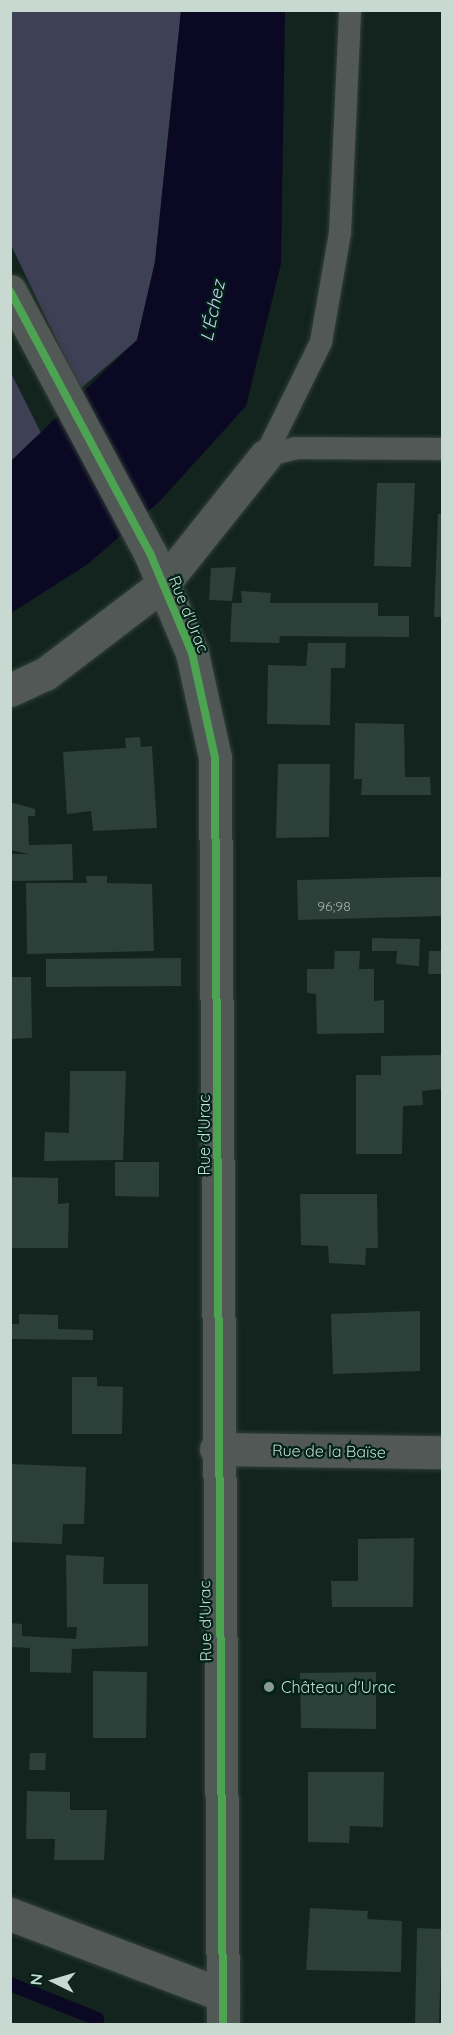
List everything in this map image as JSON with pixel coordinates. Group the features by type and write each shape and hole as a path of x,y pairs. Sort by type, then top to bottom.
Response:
{"street":[{"name":"Rue d'Urac","path":"10,291 48,369 150,553 192,653 214,758 216,1449 223,2010"},
{"name":"Rue d'Urac","path":"163,584 265,456"},
{"path":"10,690 45,674 163,584"},
{"name":"Rue de la Baïse","path":"216,1449 442,1452"},
{"path":"10,1914 223,2010"}],"lane":[{"path":"265,456 321,342 340,233 350,10"},
{"path":"265,456 296,448 442,449"}],"shaded area":[{"path":"11,11 181,11 155,262 137,340 80,389 11,245"},
{"path":"10,371 41,433 11,461 10,461"}],"water":[{"name":"L'Échez","path":"181,11 285,11 281,264 246,406 159,502 88,564 11,613 11,461 137,340 155,262"}],"building":[{"path":"377,483 415,483 411,567 374,566"},
{"path":"438,514 442,514 442,617 434,617"},
{"path":"236,567 232,601 209,600 211,568"},
{"path":"241,591 271,593 270,603 378,603 378,616 409,616 409,637 280,636 279,643 230,642 232,603 242,603"},
{"path":"308,643 346,643 345,668 331,668 330,725 267,724 268,665 306,666"},
{"path":"355,723 404,724 405,777 430,777 431,795 361,795 362,779 354,779"},
{"path":"140,737 141,747 152,746 157,828 93,831 91,811 67,814 63,752 126,748 125,738"},
{"path":"278,764 330,764 329,837 276,838"},
{"path":"10,802 35,809 35,816 28,816 29,845 72,844 73,880 10,881 10,854 29,854 10,850"},
{"path":"86,876 107,876 107,883 152,884 154,951 27,954 26,883 87,883"},
{"path":"442,877 442,916 298,920 297,880"},
{"path":"372,938 420,939 419,966 396,964 397,951 372,951"},
{"path":"335,951 360,951 359,969 374,969 374,1001 384,1000 384,1033 317,1034 316,994 307,993 307,969 334,969"},
{"path":"429,951 441,951 441,974 428,974"},
{"path":"181,958 181,986 46,987 46,959"},
{"path":"10,977 31,977 32,1038 10,1039"},
{"path":"441,1055 441,1089 422,1091 423,1105 403,1106 402,1154 356,1154 356,1075 381,1075 381,1056"},
{"path":"70,1071 126,1071 123,1160 44,1161 45,1132 69,1133"},
{"path":"115,1162 159,1162 159,1197 115,1196"},
{"path":"10,1177 58,1178 58,1204 69,1203 68,1248 10,1248"},
{"path":"300,1194 377,1194 378,1248 366,1248 365,1265 329,1263 328,1246 301,1245"},
{"path":"420,1311 420,1371 333,1374 331,1314"},
{"path":"19,1314 58,1315 58,1329 93,1330 93,1340 10,1339 10,1324 19,1324"},
{"path":"72,1377 97,1377 97,1386 123,1387 122,1434 72,1434"},
{"path":"10,1464 86,1467 84,1524 63,1524 62,1544 10,1542"},
{"path":"414,1538 413,1607 332,1607 331,1581 358,1581 358,1539"},
{"path":"66,1555 104,1557 103,1584 148,1584 148,1646 72,1649 71,1673 30,1672 30,1648 10,1647 10,1623 22,1624 22,1636 76,1639 77,1627 67,1627"},
{"path":"93,1671 147,1672 146,1738 93,1738"},
{"path":"376,1672 376,1729 301,1728 300,1673"},
{"path":"30,1753 46,1753 45,1770 29,1770"},
{"path":"308,1772 384,1772 383,1827 350,1826 349,1843 308,1842"},
{"path":"27,1791 70,1792 70,1810 107,1810 104,1860 54,1860 55,1839 26,1839"},
{"path":"310,1908 368,1911 367,1919 402,1921 401,1972 306,1970"},
{"path":"417,1928 442,1929 439,2024 415,2024"}],"waterway":[{"path":"10,1984 97,2019"}],"cycle path":[{"path":"10,291 150,553 192,653 215,758 223,2024"}],"place":[{"name":"Château d'Urac","path":"269,1687"}]}
